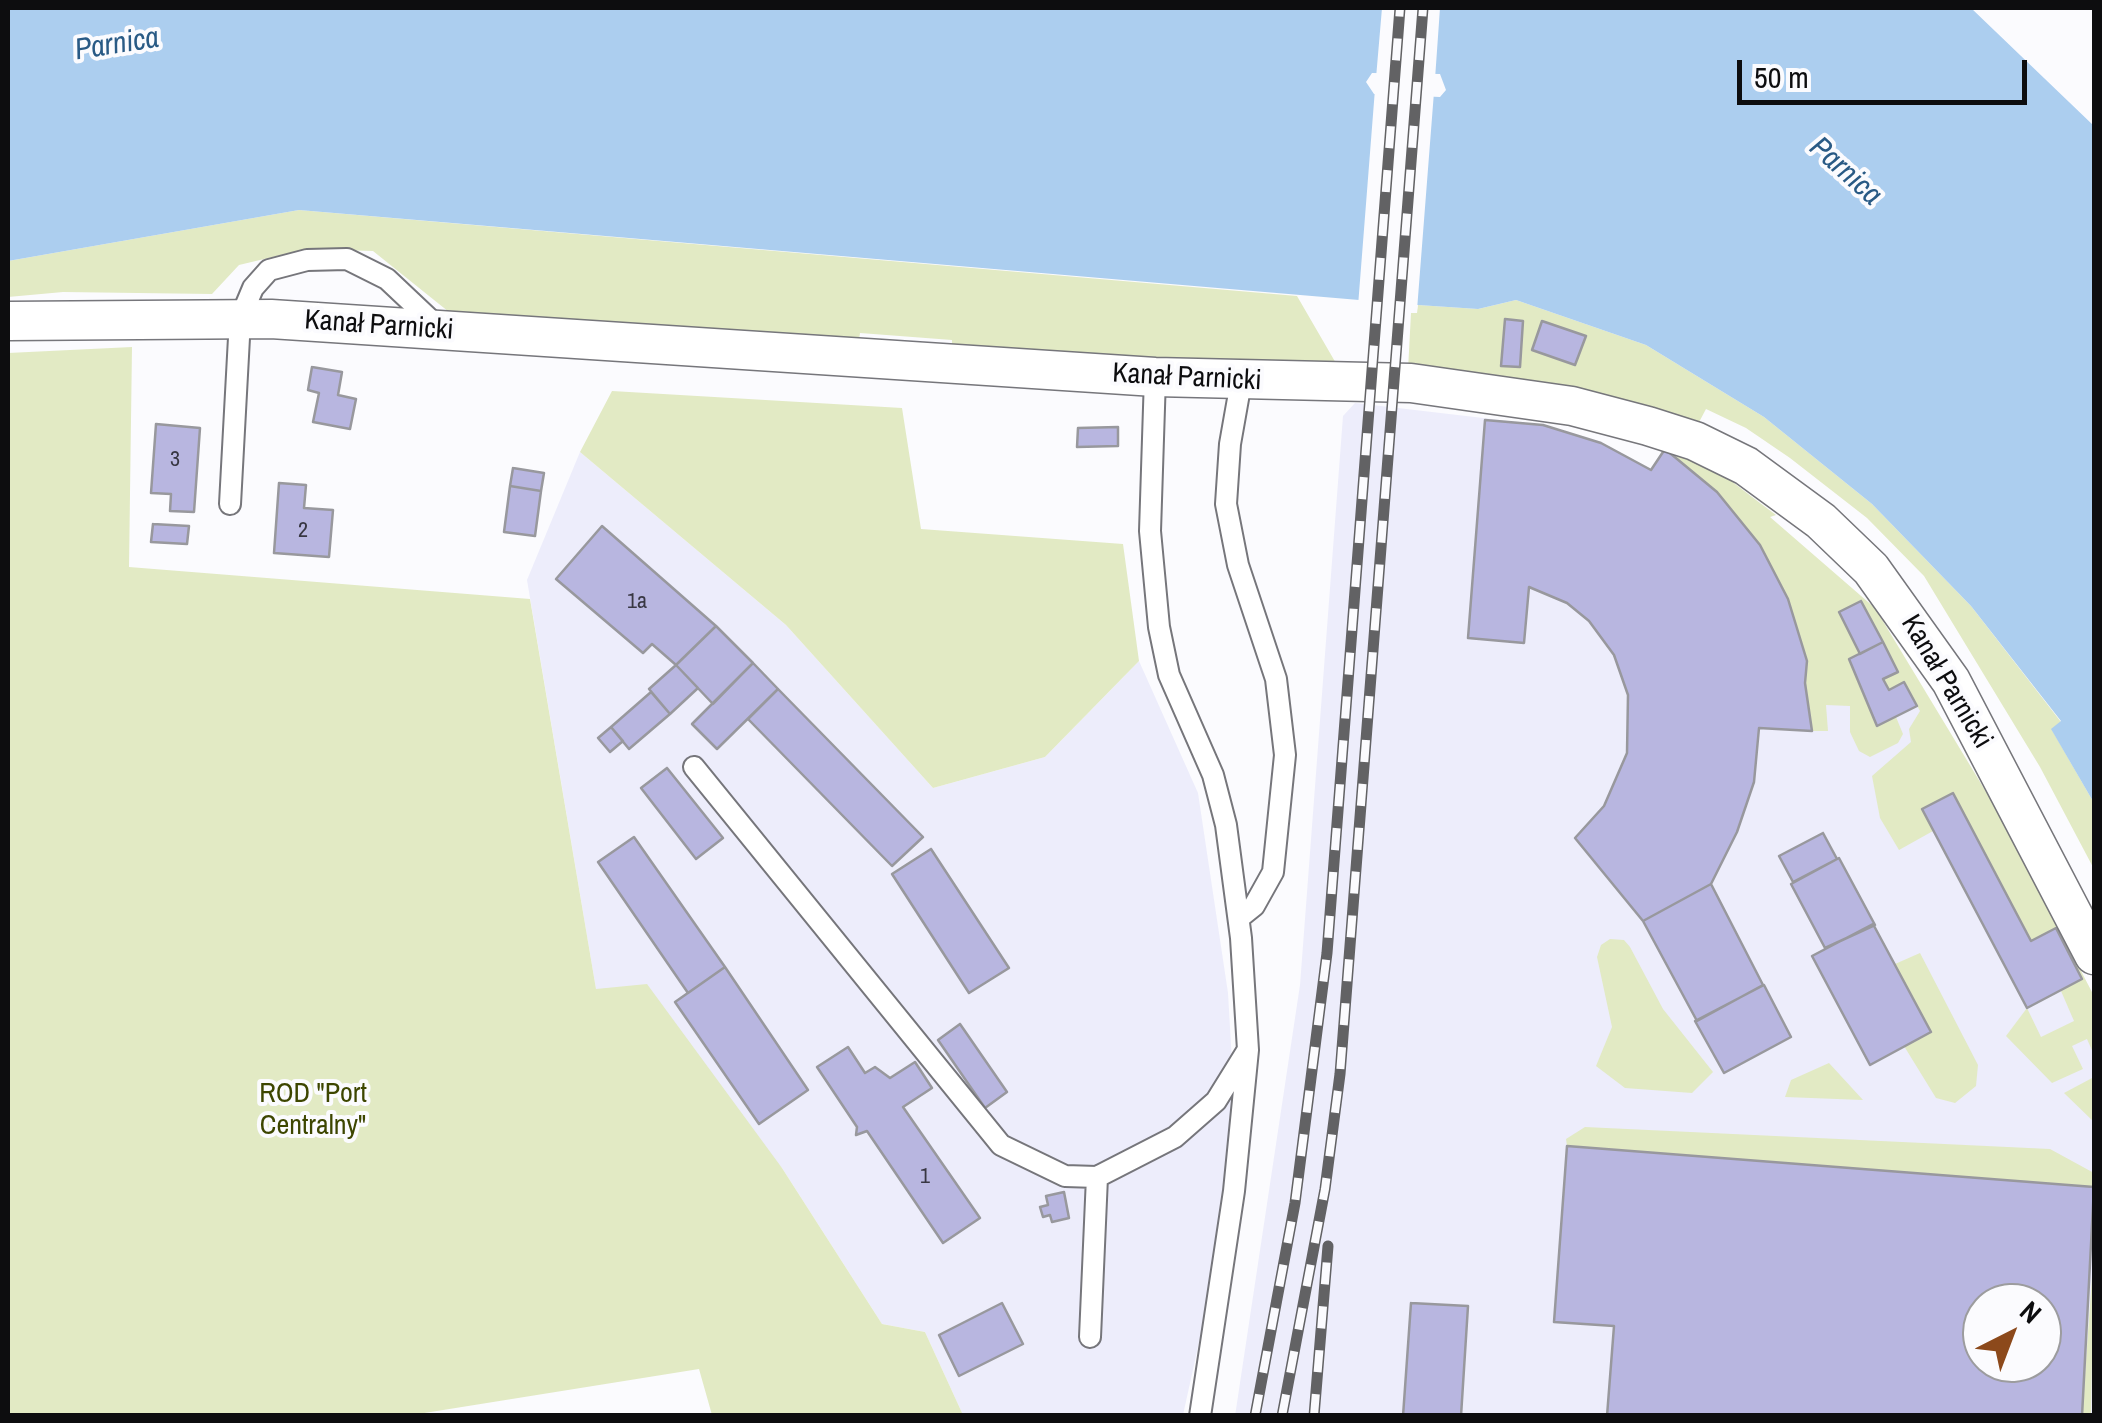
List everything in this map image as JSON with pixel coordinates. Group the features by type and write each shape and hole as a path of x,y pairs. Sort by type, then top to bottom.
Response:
{"street":[{"name":"Kanał Parnicki","path":"8,321 240,318 1241,382 1411,384 1572,406 1695,441 1780,489 1871,569 1907,615 1950,681 2094,956"}],"lane":[{"path":"230,504 240,318 253,288 269,270 307,260 346,259 387,279 441,330"},
{"path":"1155,377 1150,531 1159,626 1169,675 1213,775 1226,825 1248,1050 1234,1191 1200,1416"},
{"path":"1238,918 1254,906 1273,872 1284,755 1276,679 1238,565 1226,504 1230,444 1241,382"},
{"path":"694,766 1000,1145 1065,1176 1097,1177 1175,1137 1216,1101 1248,1050"},
{"path":"1090,1337 1097,1177"}],"shaded area":[{"path":"1355,403 1543,425 1601,443 1651,470 1665,449 1875,608 2094,996 2094,1415 1235,1416 1300,985 1343,416"},
{"path":"580,452 786,625 933,788 1045,757 1139,661 1198,793 1228,993 1235,1114 1212,1283 1183,1415 963,1415 925,1332 882,1324 782,1168 596,989 527,580"}],"green space":[{"path":"299,210 1297,296 1337,365 1244,367 952,347 952,340 860,333 859,340 449,312 373,251 306,249 239,265 212,294 63,292 8,297 8,261"},
{"path":"1516,300 1646,345 1764,417 1872,504 1971,606 2061,722 2052,730 2094,803 2094,869 2040,767 1924,576 1867,518 1746,428 1706,409 1697,426 1408,370 1411,313 1417,313 1418,305 1478,309","holes":["1586,337 1575,365 1533,349"]},
{"name":"ROD \"Port Centralny\"","path":"132,347 129,567 530,599 596,989 647,984 782,1168 882,1324 925,1332 963,1415 712,1415 699,1369 412,1415 8,1415 8,353"},
{"path":"612,391 902,408 921,529 1123,544 1139,661 1045,757 933,788 786,625 580,452"},
{"path":"1666,447 1713,467 1776,515 1770,517 1875,608 2000,815 2094,996 2094,1055 2087,1039 2072,1046 2083,1069 2052,1083 2006,1036 2027,1008 2041,1037 2074,1021 2061,991 2082,979 2056,929 2031,941 1953,793 1922,809 1933,831 1899,850 1880,818 1872,776 1911,742 1909,729 1920,711 1904,682 1889,690 1883,679 1897,671 1861,601 1839,612 1860,654 1849,660 1877,726 1896,717 1903,734 1898,743 1870,757 1859,751 1850,732 1850,706 1826,705 1828,731 1812,731 1805,683 1807,662 1788,600 1751,534 1717,492 1668,455"},
{"path":"1610,939 1624,940 1630,947 1663,1009 1713,1072 1692,1093 1625,1088 1596,1066 1612,1027 1597,957 1601,945"},
{"path":"1920,953 1978,1065 1976,1086 1955,1103 1936,1098 1904,1046 1930,1032 1895,964"},
{"path":"1829,1063 1863,1100 1785,1097 1791,1080"},
{"path":"2094,1077 2094,1122 2064,1093"},
{"path":"1585,1127 2050,1149 2094,1173 2094,1187 1567,1146 1566,1139"},
{"path":"2094,1249 2091,1415 2082,1416"}],"water":[{"name":"Parnica","path":"8,8 1971,8 2094,126 2094,803 2051,729 2061,721 1971,606 1872,504 1764,417 1646,345 1516,300 1478,309 1418,305 299,210 8,261","holes":["1372,73 1440,74 1446,90 1440,97 1374,94 1366,82"]}],"pier":[{"path":"1382,8 1440,8 1435,79 1376,78"},
{"path":"1375,89 1434,92 1417,310 1358,306"}],"building":[{"path":"1505,319 1523,321 1520,367 1501,366"},
{"path":"1542,321 1586,336 1575,365 1532,350"},
{"path":"312,367 342,372 338,395 356,399 350,429 313,422 319,393 308,390"},
{"path":"1485,420 1543,425 1601,443 1651,470 1665,449 1717,492 1760,545 1788,599 1807,661 1805,683 1812,731 1759,728 1754,782 1737,832 1711,884 1643,921 1575,838 1604,806 1627,753 1628,695 1614,655 1589,621 1567,603 1529,587 1524,643 1468,638"},
{"path":"156,424 200,428 194,512 170,511 171,494 151,493"},
{"path":"1118,427 1118,446 1077,447 1078,428"},
{"path":"513,468 544,473 541,491 510,486"},
{"path":"279,483 306,485 304,508 333,510 329,557 274,553"},
{"path":"510,486 541,491 535,536 504,532"},
{"path":"153,524 189,526 187,544 151,542"},
{"path":"602,526 716,626 676,665 652,644 643,653 556,579"},
{"path":"1861,601 1883,642 1860,654 1839,612"},
{"path":"716,626 753,663 713,704 676,665"},
{"path":"1883,642 1898,672 1883,679 1889,690 1904,682 1917,706 1877,726 1849,659"},
{"path":"753,663 778,689 717,749 692,724"},
{"path":"676,665 698,688 670,714 649,689"},
{"path":"778,689 923,837 892,866 748,719"},
{"path":"651,692 670,714 629,749 611,727"},
{"path":"611,727 623,741 610,752 598,738"},
{"path":"667,768 723,838 696,859 641,788"},
{"path":"1953,793 2031,941 2056,928 2082,979 2027,1008 1922,809"},
{"path":"1823,833 1837,859 1793,882 1779,856"},
{"path":"634,837 725,967 688,993 598,862"},
{"path":"931,849 1009,968 969,993 892,874"},
{"path":"1839,858 1875,925 1825,948 1791,884"},
{"path":"1711,884 1763,985 1697,1021 1643,921"},
{"path":"1873,924 1931,1032 1870,1065 1812,956"},
{"path":"725,967 808,1090 759,1124 675,1002"},
{"path":"1764,985 1791,1037 1724,1073 1695,1021"},
{"path":"960,1024 1007,1092 985,1108 938,1040"},
{"path":"848,1047 865,1073 875,1067 890,1078 915,1062 932,1088 903,1107 980,1218 943,1243 867,1131 856,1135 857,1127 817,1067"},
{"path":"1567,1146 2094,1187 2082,1416 1607,1416 1614,1326 1554,1322"},
{"path":"1064,1192 1069,1218 1052,1222 1050,1215 1043,1217 1040,1207 1048,1205 1046,1196"},
{"path":"1002,1303 1023,1344 959,1376 939,1335"},
{"path":"1411,1303 1468,1306 1461,1416 1403,1416"}],"railway":[{"path":"1255,1416 1295,1203 1327,953 1400,8"},
{"path":"1282,1416 1325,1189 1340,1074 1423,8"},
{"path":"1314,1416 1328,1246"}]}
